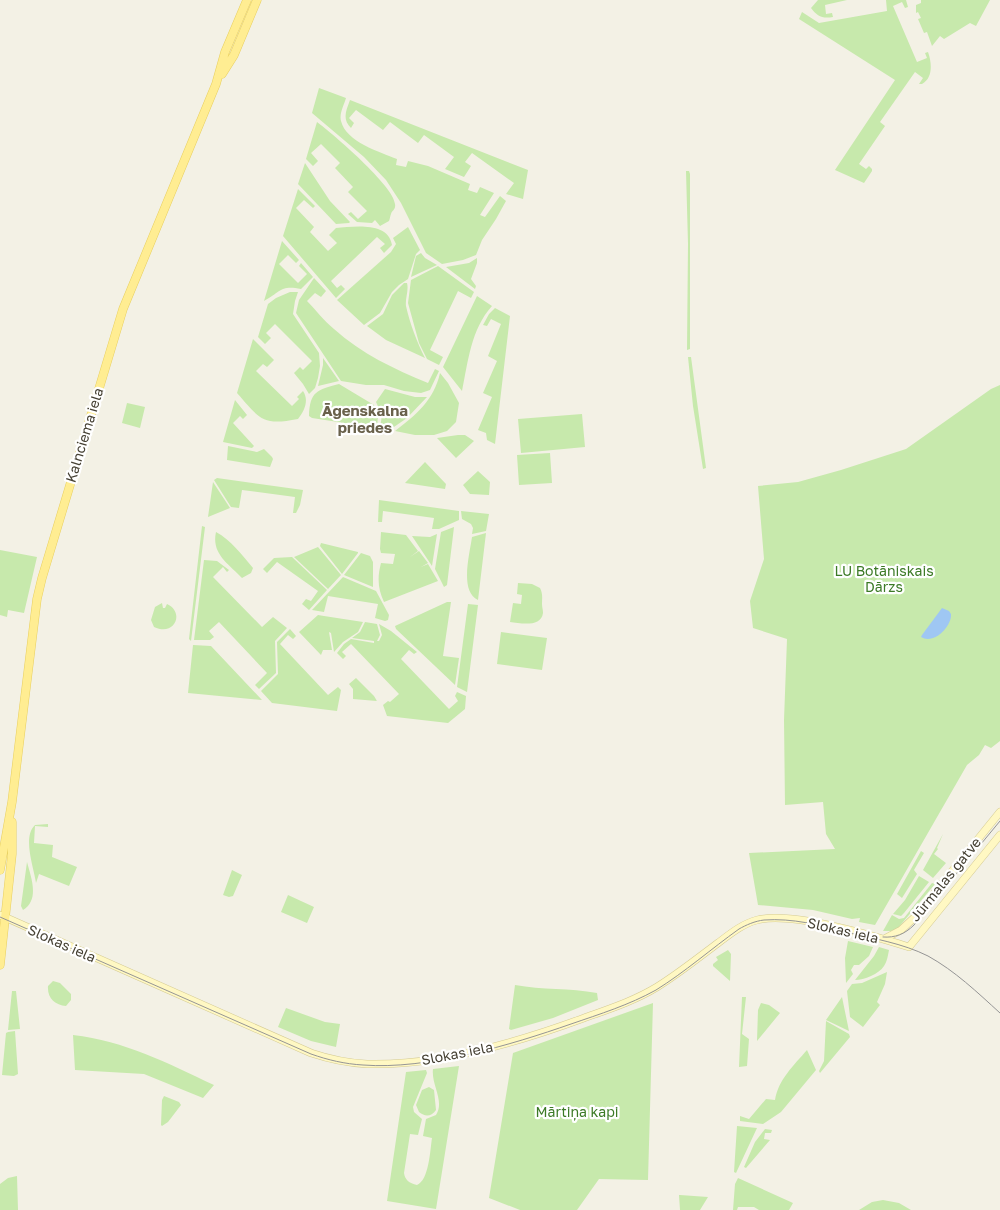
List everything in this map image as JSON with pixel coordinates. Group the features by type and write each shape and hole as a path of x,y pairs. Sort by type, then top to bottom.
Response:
{"main road":[{"name":"Kalnciema iela","path":"0,870 12,802 37,599 58,523 113,338 128,295 216,84 226,52 247,0"},
{"name":"Kalnciema iela","path":"216,84 234,55 257,0"},
{"name":"Kalnciema iela","path":"0,965 3,917 12,854 12,802"},
{"name":"Jūrmalas gatve","path":"884,939 901,930 915,917 1000,812"},
{"name":"Jūrmalas gatve","path":"908,947 1000,835"},
{"name":"Slokas iela","path":"3,917 300,1049 341,1061 365,1064 391,1064 467,1052 546,1031 595,1014 654,989 743,925 758,919 816,922 908,947"}],"green space":[{"path":"818,0 847,0 825,5 826,14 832,13 833,17 826,18 818,15 811,8"},
{"path":"886,0 906,0 908,7 905,8 902,2 893,6 917,62 927,58 925,53 928,52 931,70 928,78 922,84 919,84 923,78 915,72 880,122 885,126 859,164 866,169 869,166 872,169 864,183 835,170 895,80 799,19 802,12 819,23 887,11"},
{"path":"921,0 990,0 976,26 970,23 944,39 940,36 932,46 927,32 924,33 918,19 921,18 918,12 916,13 916,5 921,3"},
{"path":"319,88 346,98 341,121 349,135 364,145 397,159 396,165 406,167 408,161 428,166 470,184 468,190 477,193 480,187 494,193 480,215 485,217 500,196 506,201 482,240 476,255 463,260 442,264 426,253 401,203 386,180 364,157 312,113"},
{"path":"350,100 528,170 523,199 506,194 514,183 472,153 465,162 471,166 464,177 445,169 454,157 424,135 418,143 390,122 383,130 356,110 349,118 354,123 351,128 346,121 346,111"},
{"path":"317,122 362,161 385,185 395,204 389,221 380,226 375,220 372,223 357,222 348,214 351,212 358,219 367,211 348,192 353,187 335,168 340,163 321,144 311,153 318,161 313,166 306,159"},
{"path":"305,163 330,201 349,223 336,224 298,184"},
{"path":"686,171 689,171 690,174 690,349 687,350 688,244"},
{"path":"298,189 315,206 313,208 304,200 296,208 314,227 310,232 328,251 337,243 329,235 336,228 369,227 377,229 389,237 392,245 384,253 380,248 385,244 377,237 331,281 337,288 341,285 345,289 336,298 283,236"},
{"path":"408,227 420,250 416,254 408,279 392,292 380,313 364,325 337,300 391,252 396,244 393,238"},
{"path":"282,241 299,260 296,263 288,255 279,264 298,283 307,274 299,266 301,263 313,277 301,289 289,288 281,290 264,301"},
{"path":"421,253 425,258 437,265 411,277 416,256"},
{"path":"477,258 471,279 476,286 475,289 446,267 469,263"},
{"path":"438,266 474,292 471,298 458,291 430,350 443,357 439,365 427,359 419,343 408,303 411,280"},
{"path":"314,278 326,291 321,297 315,293 307,301 327,323 367,353 415,378 428,383 435,369 439,371 430,390 421,393 404,391 384,385 366,385 341,381 296,313 299,300"},
{"path":"404,283 407,283 406,303 408,313 425,358 386,340 367,326 383,314 392,295"},
{"path":"290,292 298,292 293,314 319,353 320,366 318,378 315,388 309,394 294,373 300,367 303,370 312,361 275,324 266,333 271,338 265,344 258,337 268,304"},
{"path":"477,296 492,306 479,325 471,346 462,391 443,367"},
{"path":"495,308 510,316 495,444 487,440 486,433 478,430 492,397 483,393 497,361 488,356 501,324 491,319 487,326 483,325"},
{"path":"253,339 274,360 267,367 263,364 256,371 292,406 299,399 297,397 303,391 305,394 305,405 298,419 277,422 269,421 251,409 237,393"},
{"path":"688,357 691,357 706,468 703,469 693,406"},
{"path":"323,358 339,381 318,386 323,365"},
{"path":"440,373 459,403 456,422 447,431 434,435 415,435 395,431 417,413 429,399"},
{"path":"339,384 374,405 378,415 377,428 309,416 313,396 320,390"},
{"name":"LU Botāniskais Dārzs","path":"1000,385 1000,741 991,748 985,745 979,755 967,765 875,925 859,922 860,918 852,919 813,910 758,905 749,853 835,849 826,834 823,802 785,805 784,720 787,639 753,628 750,601 764,559 758,486 798,482 906,449 991,389"},
{"path":"385,389 415,397 427,397 407,418 391,429 380,428 382,415 376,402"},
{"path":"235,400 247,415 243,419 240,416 233,423 254,446 252,448 223,442"},
{"path":"127,403 145,407 140,428 122,423"},
{"path":"582,414 585,447 521,453 518,419"},
{"path":"465,435 474,441 456,458 437,438"},
{"path":"228,446 257,452 264,449 273,459 270,467 227,460"},
{"path":"550,453 552,483 519,485 517,455"},
{"path":"425,462 446,484 445,489 405,483"},
{"path":"478,471 490,482 489,495 470,494 463,485"},
{"path":"217,478 303,490 300,505 296,513 293,513 295,497 242,490 239,508 231,507 214,480"},
{"path":"213,482 230,508 208,517"},
{"path":"379,500 459,511 459,520 439,529 432,529 434,518 383,511 382,522 378,522"},
{"path":"461,511 489,514 486,531 472,534 473,528 471,524 462,519"},
{"path":"202,526 205,527 191,641 189,639"},
{"path":"454,527 447,585 444,587 435,569 441,532"},
{"path":"216,532 227,539 253,568 251,573 242,578 222,558 216,546"},
{"path":"381,532 406,535 418,551 410,557 419,551 428,563 421,567 428,564 438,581 384,602 380,593 379,583 381,563 393,564 395,554 381,553"},
{"path":"486,533 478,600 469,589 467,580 468,562 472,537"},
{"path":"437,534 432,566 412,536 430,537"},
{"path":"321,543 358,553 342,574 320,546"},
{"path":"318,547 341,575 328,589 294,557"},
{"path":"0,550 37,557 24,613 8,610 7,617 0,615"},
{"path":"361,553 370,556 373,562 373,587 344,575"},
{"path":"292,557 327,590 309,610 302,604 306,599 311,601 318,591 277,562 267,573 263,569 274,558"},
{"path":"204,560 217,561 229,570 227,572 223,567 213,577 262,627 273,617 287,628 275,641 276,673 259,689 255,685 267,673 219,622 209,631 214,637 210,640 194,640"},
{"path":"343,577 376,591 389,615 388,620 375,618 378,604 328,596 324,612 312,610"},
{"path":"518,583 532,584 540,588 543,613 541,618 534,623 510,622 513,603 521,604 522,595 517,594"},
{"path":"447,602 451,602 443,656 459,658 455,685 395,626"},
{"path":"162,603 163,608 167,604 176,612 175,622 167,629 154,627 151,620 155,607"},
{"path":"468,604 478,605 467,692 457,687"},
{"path":"318,615 363,622 358,632 343,642 334,652 331,633 329,632 332,650 323,650 321,655 299,632"},
{"path":"365,622 377,624 380,635 377,641 379,641 382,635 379,624 417,652 414,654 409,650 401,659 449,709 458,701 455,696 457,692 466,696 465,709 448,723 387,716 383,705 399,694 351,644 342,652 346,656 343,659 337,653 351,639 374,643 374,641 352,638 360,632"},
{"path":"290,629 296,636 293,639 288,635 280,644 328,695 338,687 341,690 337,711 272,703 261,691 278,674 277,642"},
{"path":"501,632 547,638 542,670 497,664"},
{"path":"193,645 211,646 262,700 188,693"},
{"path":"356,678 377,701 353,699 353,689 349,684"},
{"path":"48,824 48,827 35,826 34,843 53,845 52,857 77,867 69,886 39,874 36,883 29,837 35,825"},
{"path":"943,834 938,849 934,854 946,863 933,878 923,870"},
{"path":"921,851 924,853 914,870 917,874 902,898 897,894"},
{"path":"27,862 33,894 28,906 23,910 21,906"},
{"path":"232,870 242,875 233,896 229,897 223,895"},
{"path":"919,876 929,882 901,916 893,914 905,900"},
{"path":"932,883 935,884 898,928 891,931 883,931 892,915 899,919 904,918"},
{"path":"288,895 314,907 307,923 281,912"},
{"path":"848,941 873,947 869,956 859,965 854,965 851,970 853,974 846,983 845,958"},
{"path":"879,947 889,950 884,966 879,972 871,976 855,980 874,956"},
{"path":"728,950 731,954 730,981 713,966 718,960 716,957"},
{"path":"887,972 885,984 877,1002 880,1005 863,1027 850,1017 847,991 852,984 862,983"},
{"path":"53,981 60,983 71,994 71,1000 66,1006 58,1004 50,997 48,986"},
{"path":"515,985 597,993 598,1000 553,1018 511,1030 509,1029"},
{"path":"12,991 16,991 20,1029 8,1030"},
{"path":"742,997 746,997 742,1034 749,1039 747,1066 739,1067"},
{"path":"842,997 849,1031 826,1020"},
{"name":"Mārtiņa kapi","path":"653,1003 648,1180 599,1179 577,1210 520,1210 489,1198 513,1053"},
{"path":"761,1003 769,1005 780,1013 757,1041 758,1010"},
{"path":"286,1008 325,1022 340,1024 336,1047 311,1041 278,1027"},
{"path":"826,1021 849,1034 850,1037 820,1073 819,1071 824,1061"},
{"path":"15,1031 18,1074 14,1076 2,1075 6,1033"},
{"path":"73,1035 110,1042 145,1054 214,1085 203,1098 144,1074 75,1070"},
{"path":"807,1050 816,1070 781,1112 763,1124 740,1121 740,1116 749,1119 766,1099 775,1100 783,1079"},
{"path":"459,1066 436,1209 387,1201 406,1072 426,1070 427,1073 413,1107 414,1112 422,1119 418,1135 410,1134 404,1173 408,1181 417,1185 424,1177 430,1157 432,1138 423,1136 426,1119 436,1115 439,1104 433,1069"},
{"path":"429,1087 434,1090 436,1110 430,1115 423,1115 419,1112 416,1105 422,1090"},
{"path":"164,1096 179,1102 181,1105 168,1122 162,1126 162,1100"},
{"path":"737,1126 757,1128 736,1173 734,1172"},
{"path":"765,1129 772,1130 771,1133 765,1133 764,1139 770,1140 746,1168 744,1167 755,1142"},
{"path":"17,1176 18,1210 0,1210 0,1184 8,1178"},
{"path":"738,1178 793,1203 789,1210 759,1210 754,1207 738,1207 737,1210 733,1210 735,1184"},
{"path":"679,1195 708,1197 700,1210 680,1210"},
{"path":"883,1200 899,1203 911,1210 859,1210 872,1202"}],"water":[{"path":"942,608 951,614 949,624 936,636 926,639 921,637 922,635"}],"tram line":[{"path":"883,937 900,935 914,925 1000,821"},
{"path":"0,917 311,1054 356,1064 388,1066 441,1060 496,1048 604,1013 656,990 739,929 751,923 764,920 796,921 908,948 928,956 957,975 1000,1013"}],"district":[{"name":"Āgenskalna priedes","path":"365,418"}]}
